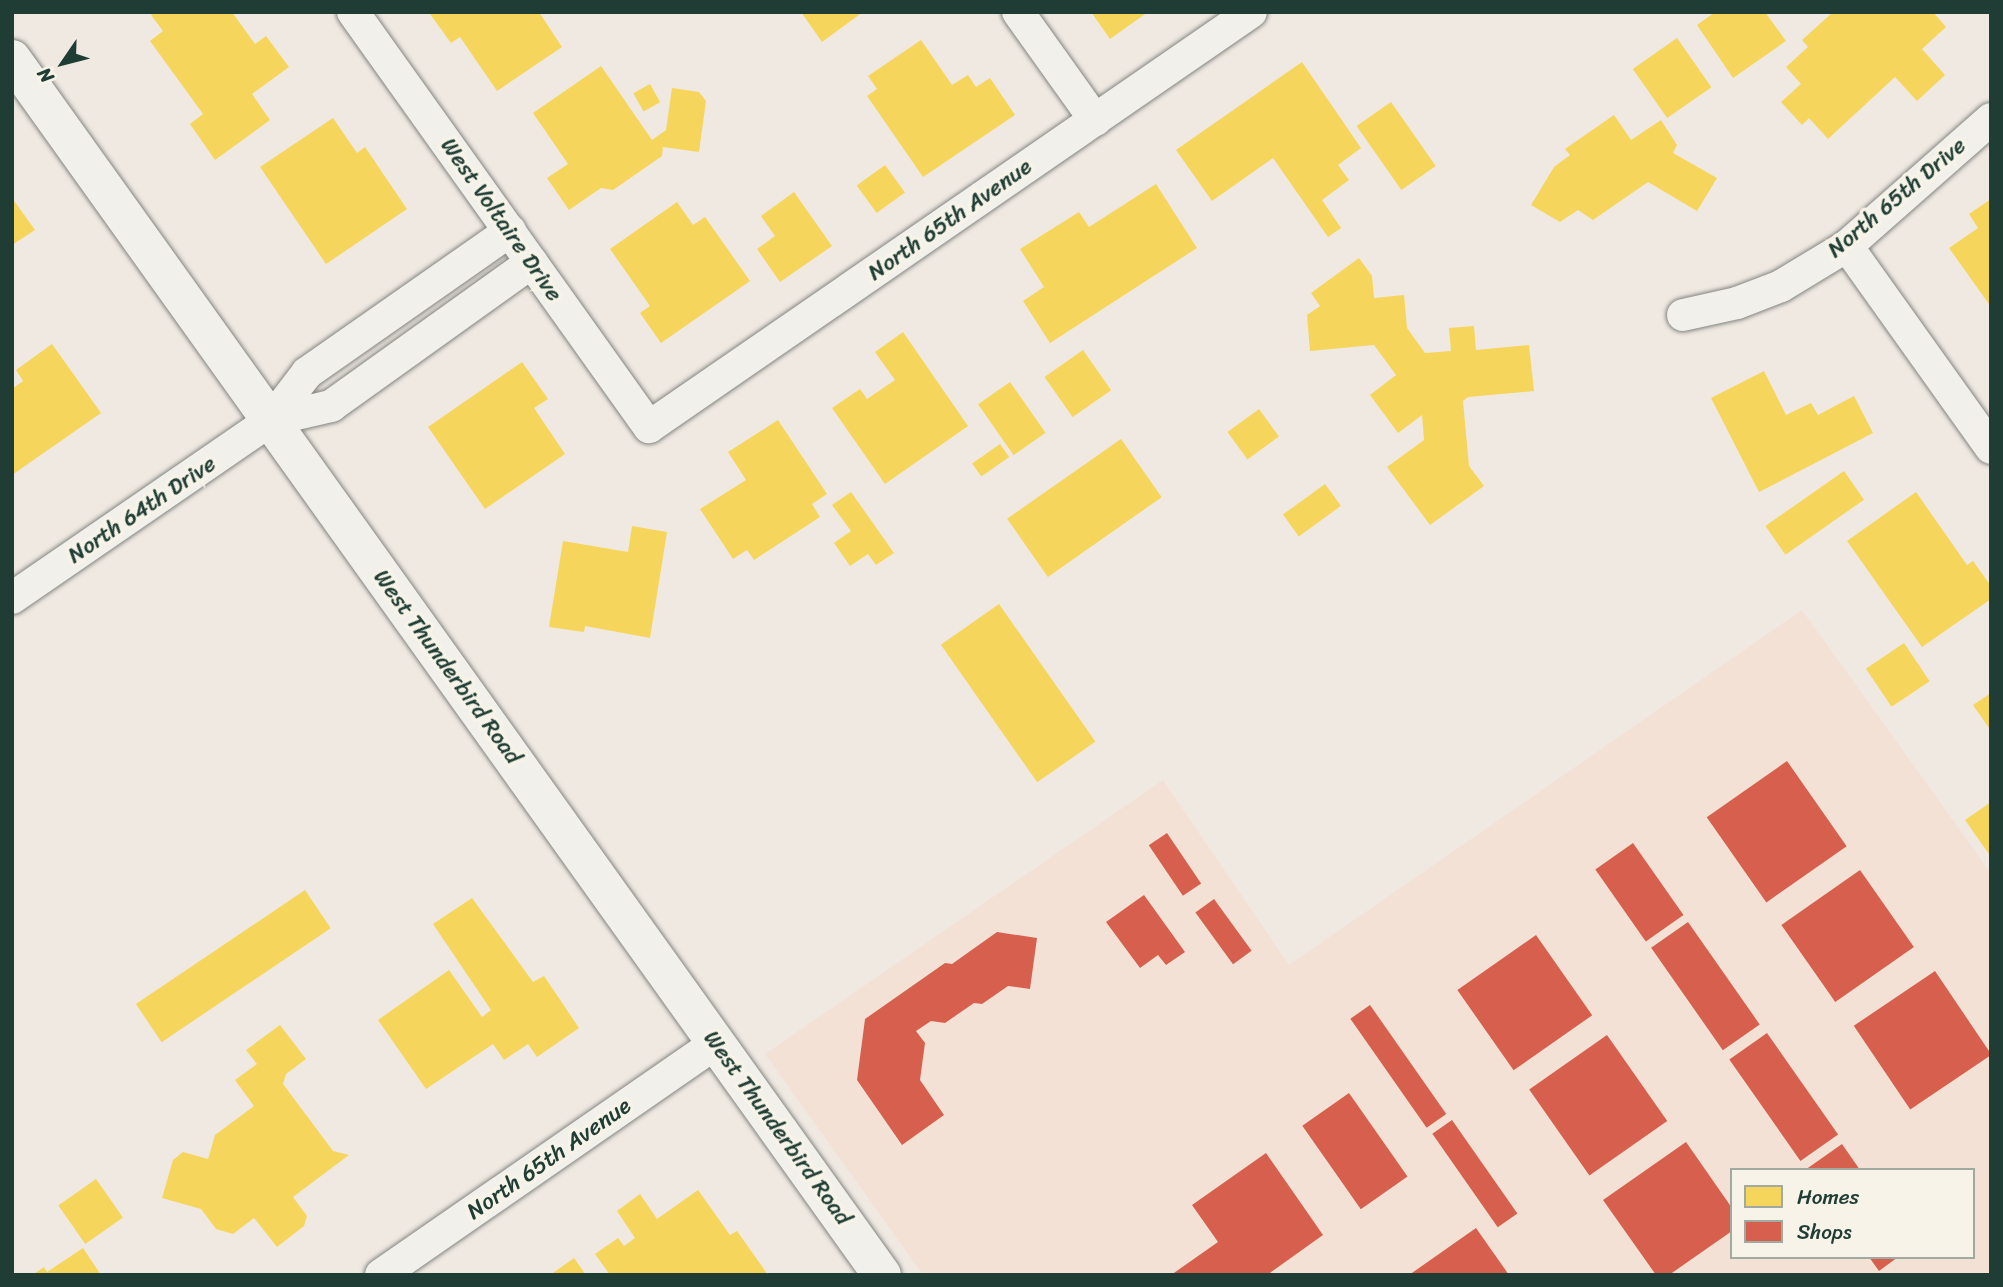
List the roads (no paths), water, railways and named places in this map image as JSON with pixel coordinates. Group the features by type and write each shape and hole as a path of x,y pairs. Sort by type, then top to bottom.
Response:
{"main road":[{"name":"West Thunderbird Road","path":"12,59 882,1275"}],"street":[{"name":"West Voltaire Drive","path":"353,12 649,427"},
{"path":"1018,12 1096,120"},
{"name":"North 65th Avenue","path":"649,427 1251,12"},
{"name":"North 65th Drive","path":"1683,315 1737,303 1781,285 1847,246 1991,119"},
{"name":"North 64th Drive","path":"12,598 271,421 307,373 510,231"},
{"path":"1847,246 1991,448"},
{"name":"North 64th Drive","path":"271,421 331,406 531,262"},
{"path":"406,304 428,336"},
{"name":"North 65th Avenue","path":"381,1275 716,1043"}]}
